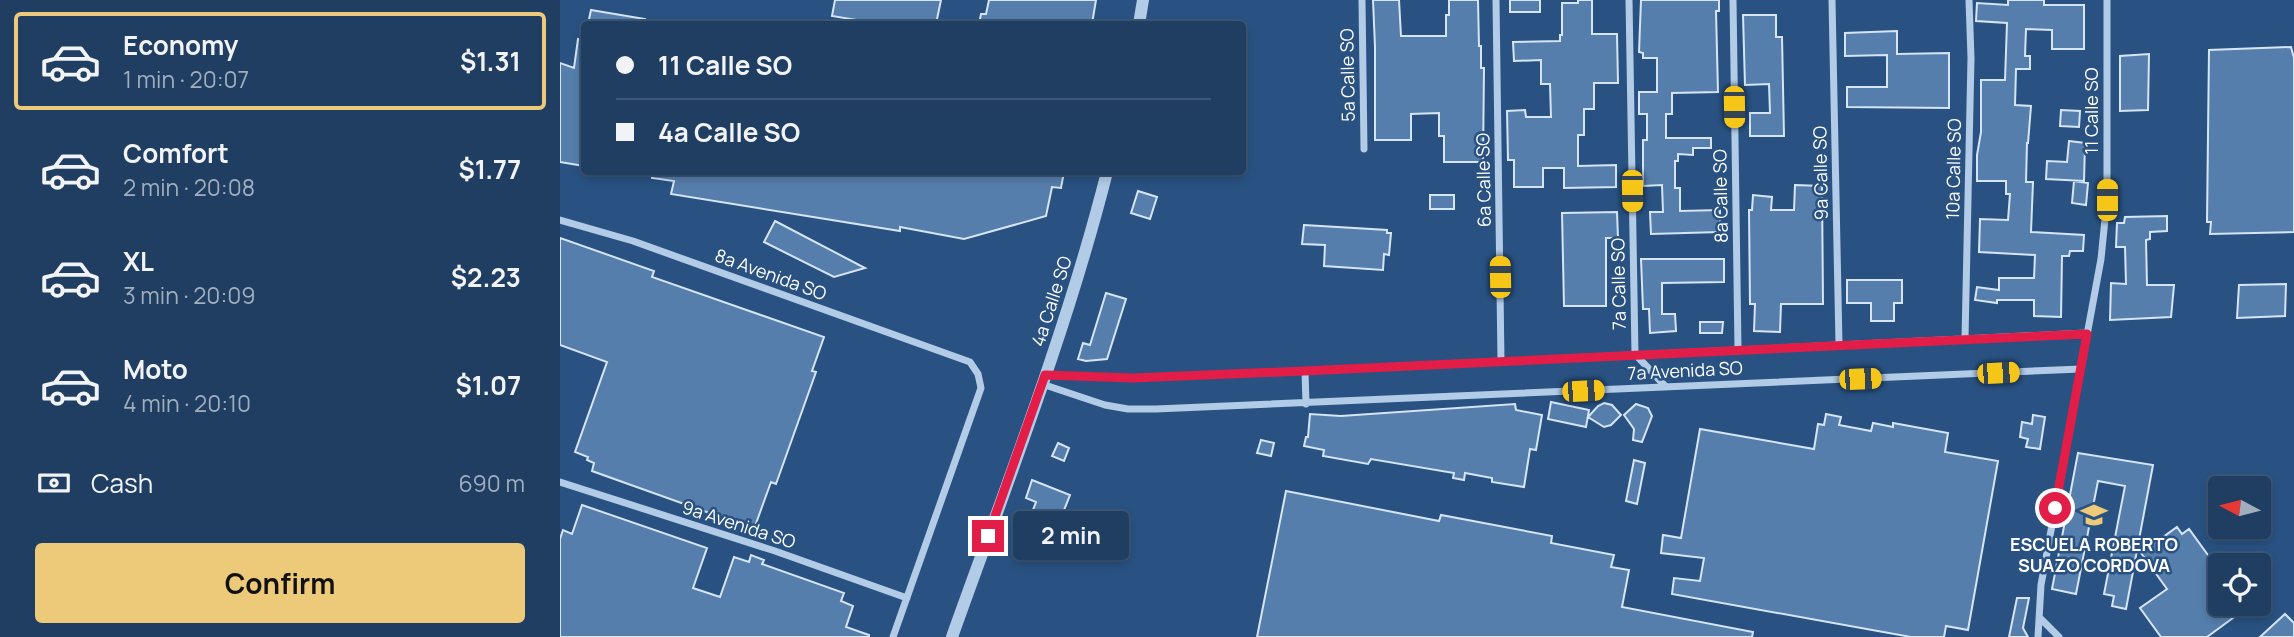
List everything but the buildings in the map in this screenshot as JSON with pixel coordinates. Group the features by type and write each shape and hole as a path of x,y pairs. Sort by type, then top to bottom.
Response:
{"street":[{"path":"1140,21 1143,0"},
{"name":"5a Calle SO","path":"1362,0 1364,149"},
{"name":"6a Calle SO","path":"1496,0 1501,360"},
{"name":"7a Calle SO","path":"1629,0 1635,354 1666,387"},
{"name":"8a Calle SO","path":"1733,0 1738,349"},
{"name":"9a Calle SO","path":"1832,0 1839,345"},
{"name":"10a Calle SO","path":"1965,339 1971,58 1969,0"},
{"name":"11 Calle SO","path":"2038,637 2041,585 2101,259 2107,200 2107,0"},
{"name":"4a Calle SO","path":"952,637 1044,379 1088,245 1106,175"},
{"name":"8a Avenida SO","path":"560,220 632,241 970,362 978,374 981,388 907,598"},
{"name":"7a Avenida SO","path":"1044,379 1304,371 2087,334"},
{"name":"7a Avenida SO","path":"1044,379 1105,405 1128,410 2081,369"},
{"path":"1304,371 1306,404"},
{"name":"9a Avenida SO","path":"560,482 775,551 907,598"},
{"path":"893,637 907,598"},
{"path":"2040,618 2059,637"}],"place":[{"name":"ESCUELA ROBERTO SUAZO CORDOVA","path":"2094,515"}],"route":[{"path":"988,536 1045,375 1133,378 2087,334 2055,508"}]}
